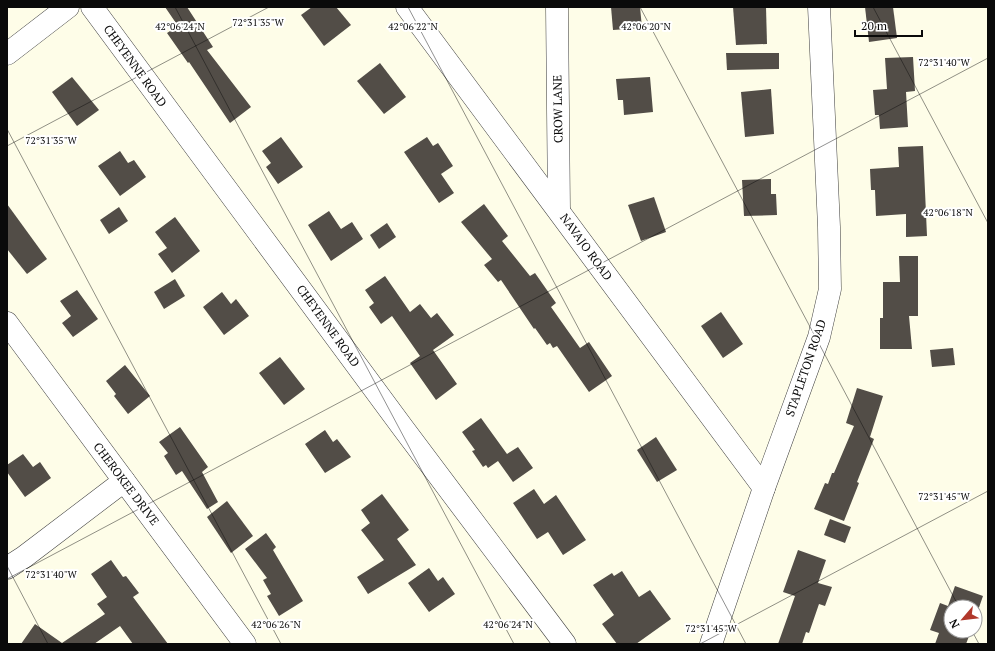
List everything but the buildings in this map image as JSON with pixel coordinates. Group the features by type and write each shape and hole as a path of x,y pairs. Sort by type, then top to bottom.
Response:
{"street":[{"path":"7,54 68,7"},
{"name":"CHEYENNE ROAD","path":"92,7 403,428 565,644"},
{"name":"NAVAJO ROAD","path":"408,7 764,488"},
{"name":"CROW LANE","path":"557,7 559,211"},
{"name":"STAPLETON ROAD","path":"711,644 764,488 819,337 830,289 829,227 819,7"},
{"name":"CHEROKEE DRIVE","path":"7,323 245,644"},
{"path":"7,568 24,557 124,481"}]}
